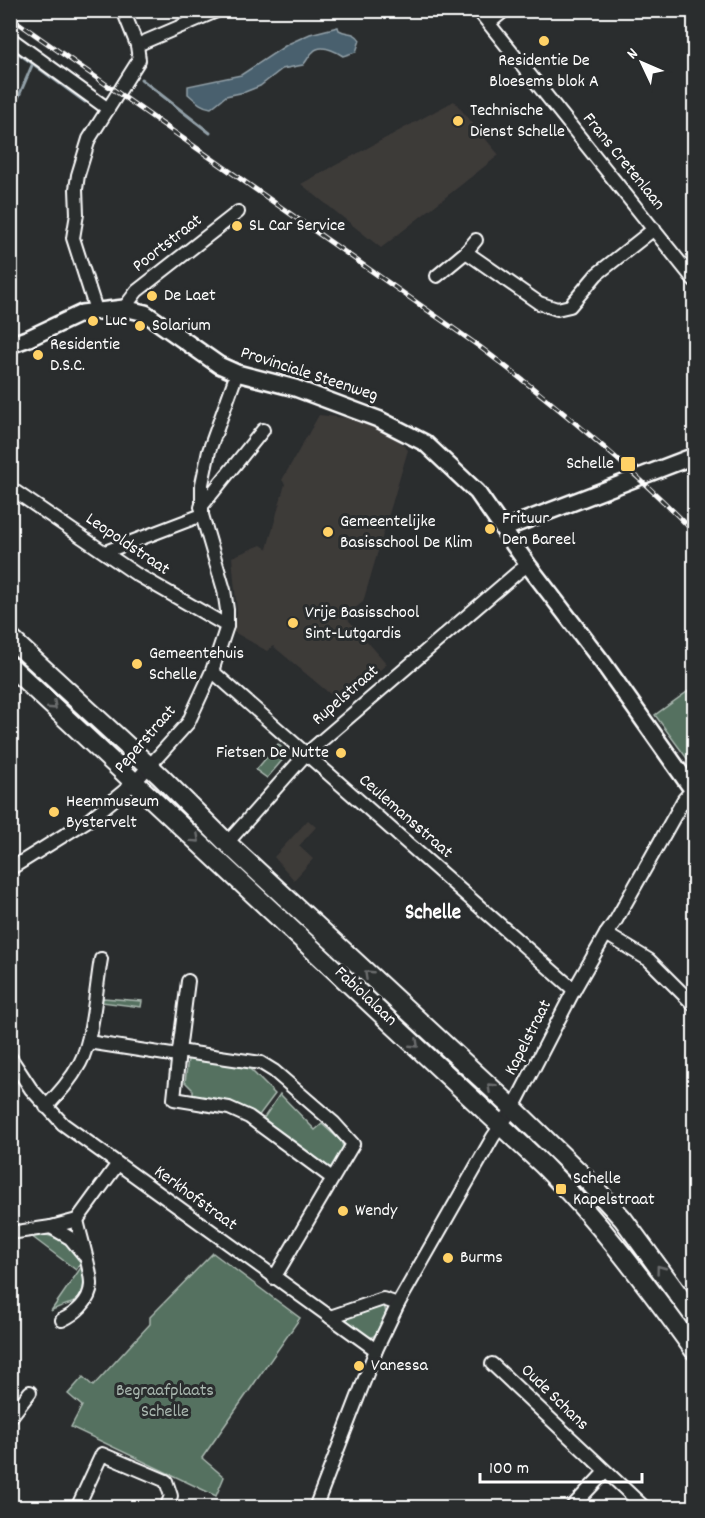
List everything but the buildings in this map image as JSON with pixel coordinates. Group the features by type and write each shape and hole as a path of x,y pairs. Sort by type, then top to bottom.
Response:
{"main road":[{"name":"Fabiolalaan","path":"10,638 513,1108 589,1182 623,1220 694,1316"},
{"name":"Fabiolalaan","path":"10,666 502,1125 569,1191 599,1224 640,1276 694,1350"}],"street":[{"path":"96,310 73,238 77,214 76,189 81,161 89,139 139,60 137,45 123,10"},
{"path":"137,45 219,10"},
{"name":"Frans Cretenlaan","path":"478,10 694,279"},
{"path":"489,23 505,10"},
{"path":"10,38 108,109"},
{"name":"Poortstraat","path":"124,308 137,291 238,212"},
{"path":"466,252 539,303 552,308 563,308 576,301 597,274 654,229"},
{"path":"437,276 466,252 476,240"},
{"name":"Provinciale Steenweg","path":"10,345 82,313 124,308 146,313 219,365 237,373 294,388 368,415 425,443 477,492 694,791"},
{"name":"Peperstraat","path":"10,868 90,819 134,783 188,723 212,671 227,626 228,610 225,590 201,511 201,484 209,451 237,373"},
{"path":"105,552 201,511 263,430"},
{"path":"503,529 694,456"},
{"name":"Leopoldstraat","path":"10,489 165,592 227,626"},
{"name":"Rupelstraat","path":"227,843 306,754 528,565"},
{"name":"Ceulemansstraat","path":"212,671 574,990"},
{"name":"Kapelstraat","path":"315,1508 376,1350 399,1304 513,1108 574,990 606,934 684,799 694,791"},
{"path":"606,934 649,960 694,1005"},
{"path":"46,1107 64,1088 81,1062 88,1042 101,959"},
{"path":"188,981 174,1099 229,1108 249,1117 332,1178"},
{"path":"88,1042 261,1064 274,1071 334,1123 353,1144 274,1278"},
{"name":"Kerkhofstraat","path":"10,1057 31,1089 63,1124 376,1350"},
{"path":"10,1233 51,1227 77,1220 117,1165"},
{"path":"62,1320 75,1314 87,1298 91,1285 77,1220"},
{"path":"51,1227 70,1238 85,1256"},
{"path":"330,1317 383,1299 399,1304"},
{"name":"Oude Schans","path":"492,1364 645,1508"},
{"path":"10,1418 30,1392"},
{"path":"77,1508 102,1454 166,1481 171,1496 166,1508"},
{"path":"571,1508 605,1472"}],"shaded area":[{"name":"Technische Dienst Schelle","path":"454,101 499,155 381,248 301,184"},
{"path":"319,415 364,420 381,427 385,433 399,441 408,450 363,602 345,616 387,664 342,704 273,646 267,651 234,632 237,613 232,557 261,545 267,549 285,484 282,480"},
{"path":"308,820 316,827 299,846 313,859 294,880 274,857"}],"green space":[{"path":"694,687 694,768 655,715"},
{"path":"278,744 284,750 285,757 267,778 256,770"},
{"path":"103,998 142,1001 141,1007 101,1002"},
{"path":"188,1058 247,1066 275,1094 257,1118 241,1106 193,1095 193,1090 185,1082"},
{"path":"280,1094 315,1130 322,1124 341,1141 344,1150 331,1169 327,1170 261,1122"},
{"path":"31,1234 54,1237 67,1245 81,1263 76,1270"},
{"name":"Begraafplaats Schelle","path":"213,1253 300,1318 202,1458 224,1477 216,1496 71,1427 82,1406 68,1394 83,1377 93,1386 150,1324 150,1317"},
{"path":"82,1266 84,1283 79,1298 75,1302 51,1311"},
{"path":"383,1305 385,1319 373,1336 369,1338 348,1325 345,1317"}],"water":[{"path":"338,27 339,30 358,37 360,40 356,52 343,56 328,49 316,49 303,65 282,69 260,86 226,96 211,108 201,105 188,94 188,86 241,75 288,44 310,34"}],"waterway":[{"path":"10,47 85,102"},
{"path":"10,117 33,63"},
{"path":"141,79 210,133"}],"railway":[{"path":"10,17 480,347 590,435 694,532"}],"place":[{"name":"Residentie De Bloesems blok A","path":"544,41"},
{"name":"Technische Dienst Schelle","path":"458,121"},
{"name":"SL Car Service","path":"237,226"},
{"name":"De Laet","path":"152,296"},
{"name":"Luc","path":"93,321"},
{"name":"Solarium","path":"140,326"},
{"name":"Residentie D.S.C.","path":"38,355"},
{"name":"Schelle","path":"628,464"},
{"name":"Frituur Den Bareel","path":"490,529"},
{"name":"Gemeentelijke Basisschool De Klim","path":"328,532"},
{"name":"Vrije Basisschool Sint-Lutgardis","path":"293,623"},
{"name":"Gemeentehuis Schelle","path":"137,664"},
{"name":"Fietsen De Nutte","path":"341,753"},
{"name":"Heemmuseum Bystervelt","path":"54,812"},
{"name":"Schelle Kapelstraat","path":"561,1189"},
{"name":"Wendy","path":"343,1211"},
{"name":"Burms","path":"448,1258"},
{"name":"Vanessa","path":"359,1366"}],"district":[{"name":"Schelle","path":"433,914"}]}
